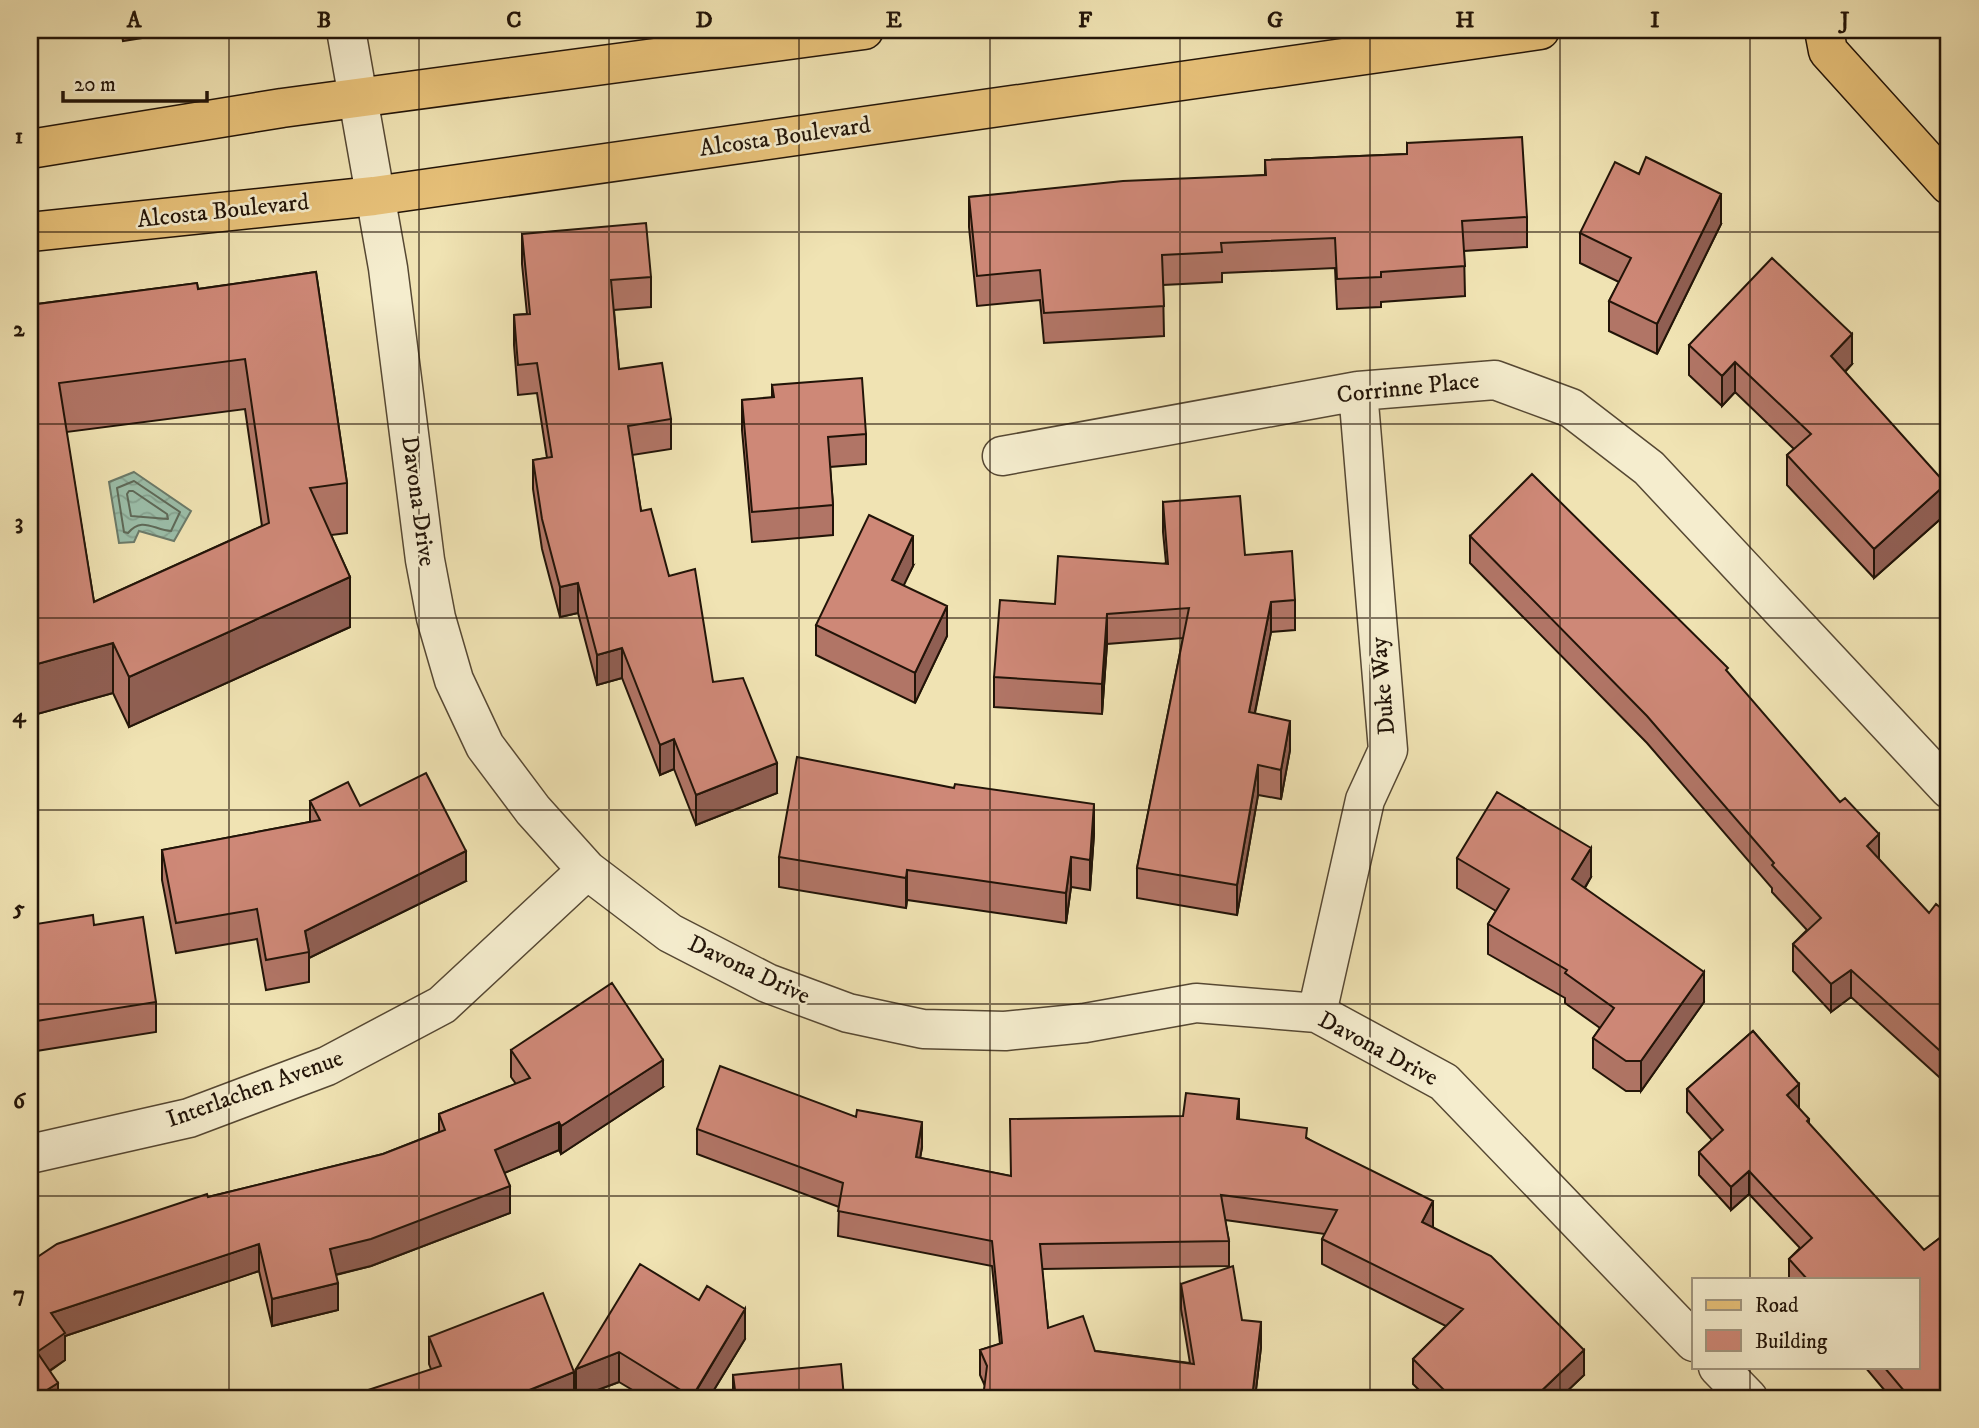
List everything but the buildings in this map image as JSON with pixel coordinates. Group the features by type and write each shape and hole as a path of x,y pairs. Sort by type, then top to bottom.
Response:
{"main road":[{"path":"30,149 282,108 864,30"},
{"name":"Alcosta Boulevard","path":"30,232 373,196 1540,30"},
{"path":"1824,30 1828,51 1949,185"}],"street":[{"name":"Davona Drive","path":"346,30 356,100 388,268 425,560 436,618 454,680 485,746 533,810 587,870 670,933 767,983 848,1013 923,1029 1005,1031 1085,1023 1196,1003 1317,1013 1444,1082 1692,1340"},
{"name":"Corrinne Place","path":"1002,456 1358,391 1495,380 1571,408 1649,468 1949,789"},
{"name":"Duke Way","path":"1317,1013 1365,800 1388,750 1358,391"},
{"name":"Interlachen Avenue","path":"30,1154 189,1118 327,1066 442,1005 587,870"},
{"path":"1719,1368 1748,1398"}],"water":[{"path":"134,472 191,511 174,541 139,531 134,542 119,543 109,482"}]}
